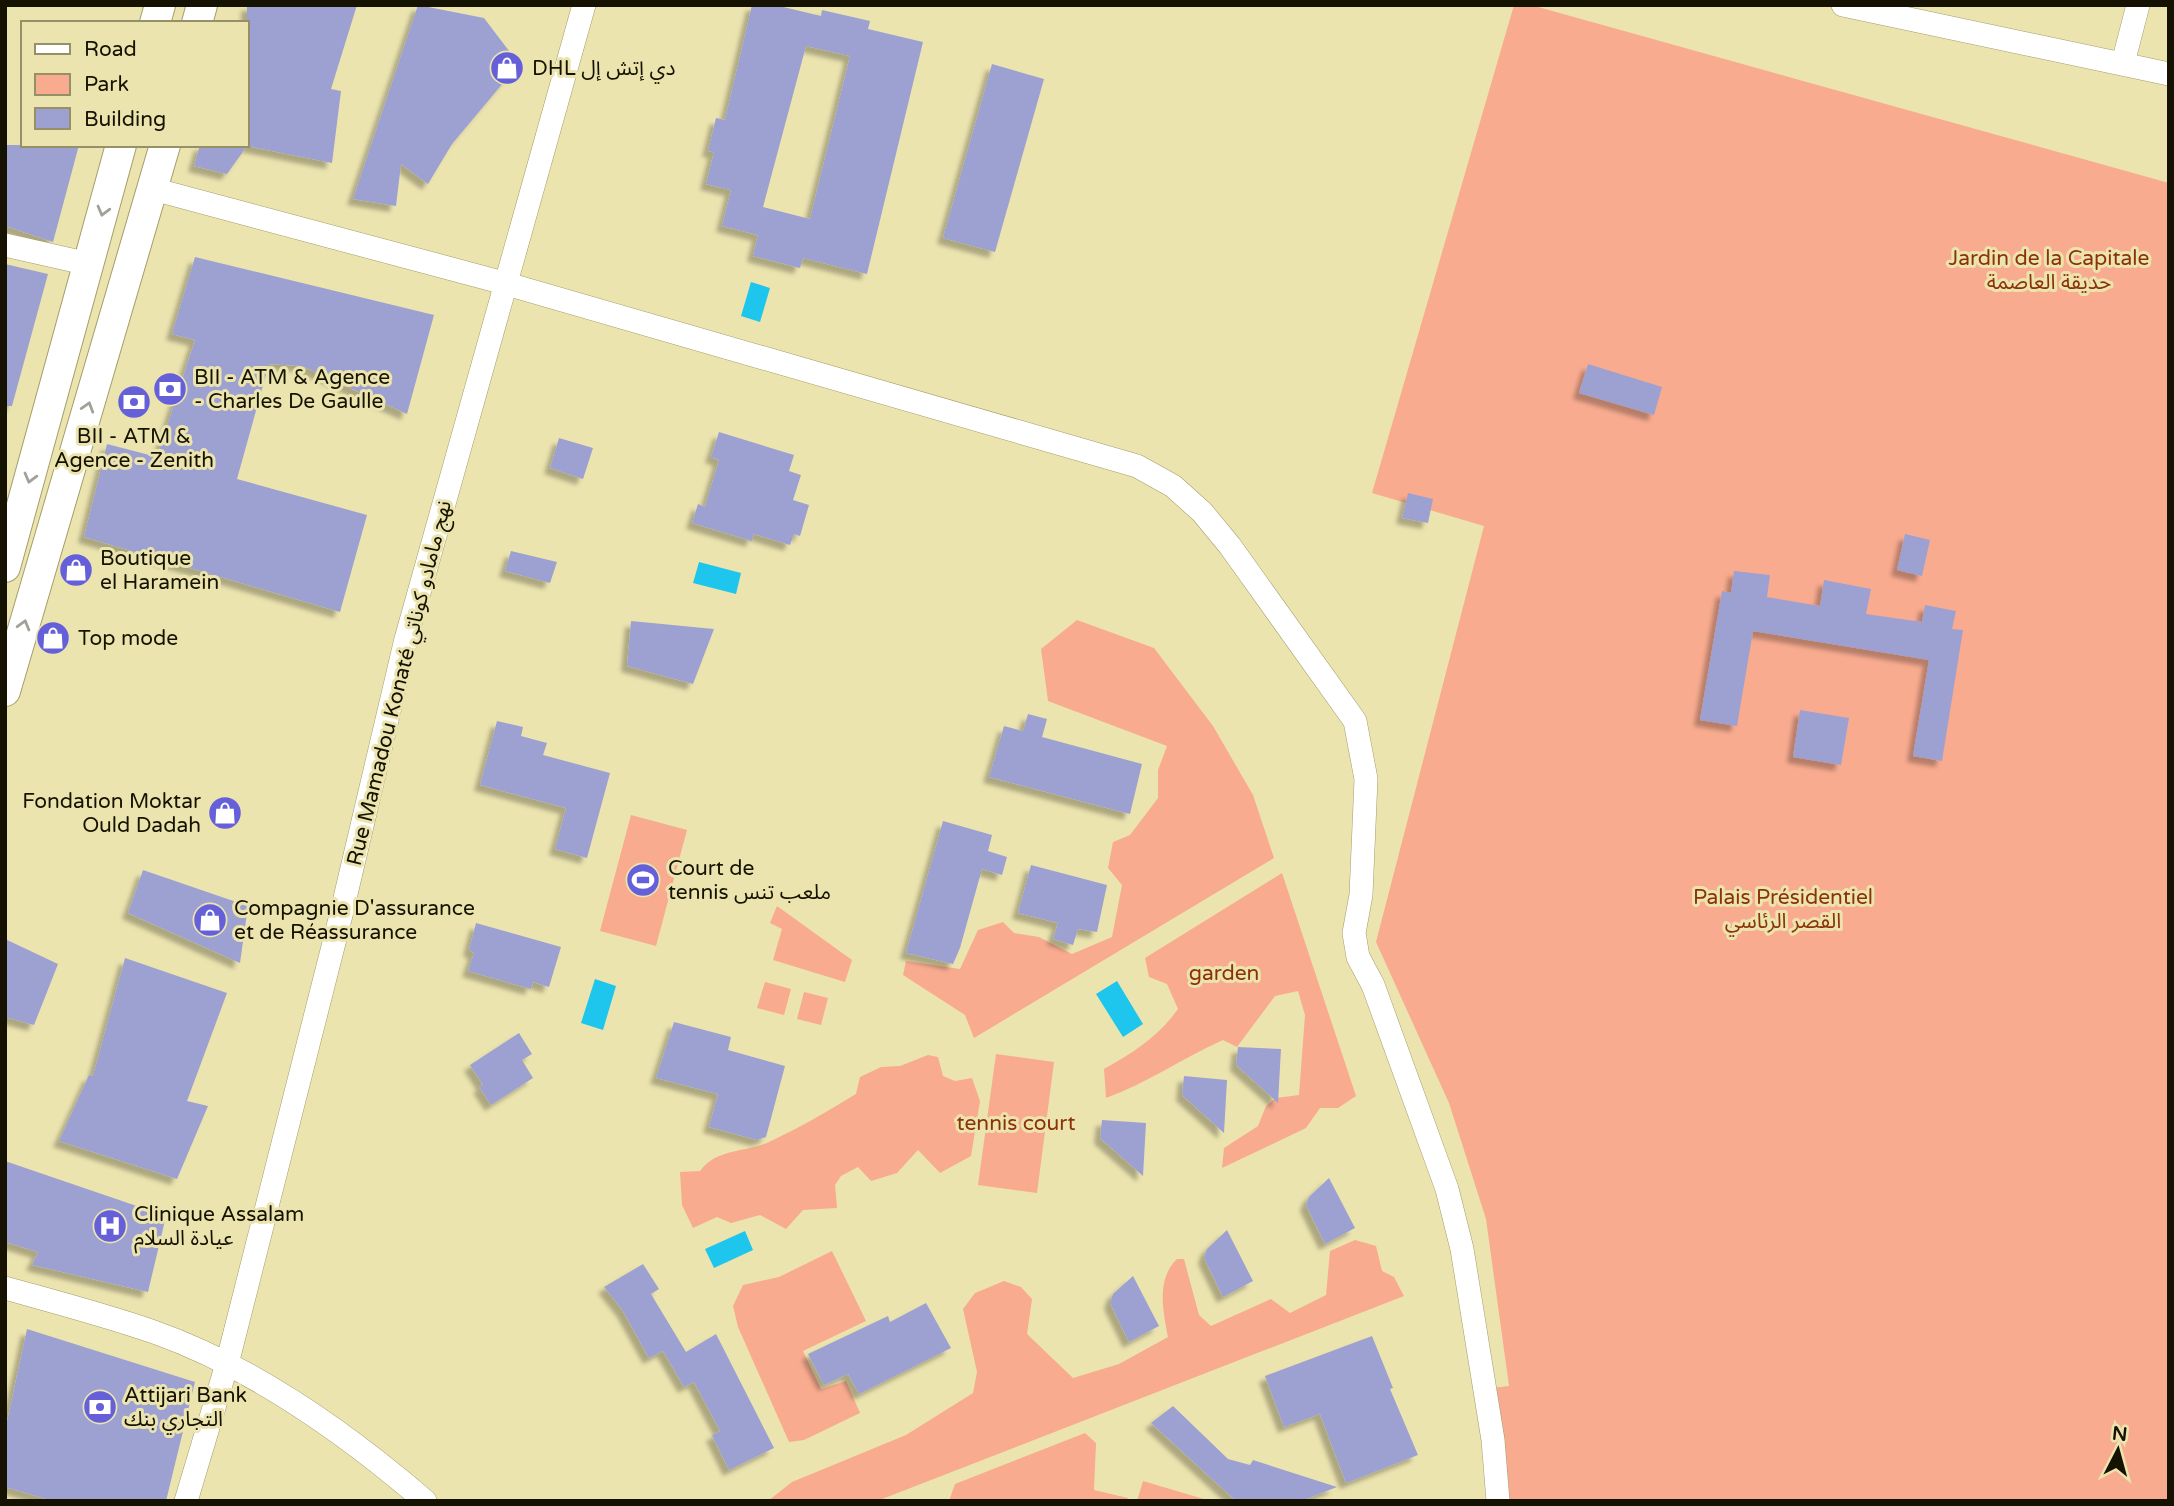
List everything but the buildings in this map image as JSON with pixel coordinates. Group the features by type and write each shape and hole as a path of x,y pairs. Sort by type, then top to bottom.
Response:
{"street":[{"name":"Rue Mamadou Konaté نهج مامادو كوناتي","path":"186,1501 227,1364 341,915 406,639 584,5"},
{"path":"1843,5 2169,74"},
{"path":"2123,63 2138,5"},
{"path":"5,567 11,523 89,264 120,147"},
{"path":"5,691 164,147"},
{"path":"153,189 504,283 1137,466 1173,486 1202,512 1230,546 1355,721 1366,779 1360,895 1354,933 1358,957 1373,985 1450,1201 1462,1249 1493,1440 1498,1501"},
{"path":"5,245 89,264"},
{"path":"11,523 51,534"},
{"path":"5,1288 156,1333 227,1364 379,1461 425,1501"}],"green space":[{"name":"Palais Présidentiel القصر الرئاسي","path":"1514,5 1531,5 2169,183 2169,1501 1503,1501 1492,1388 1509,1386 1486,1219 1449,1103 1376,942 1484,526 1372,493"},
{"path":"1077,620 1154,648 1213,726 1253,795 1274,858 974,1038 965,1015 903,975 906,961 960,969 978,930 1003,922 1014,933 1039,937 1072,954 1112,937 1122,885 1108,868 1113,842 1130,835 1158,798 1158,770 1167,746 1048,701 1041,649"},
{"name":"Court de tennis ملعب تنس","path":"631,815 687,830 656,946 600,931"},
{"name":"garden","path":"1282,873 1356,1096 1338,1108 1320,1108 1306,1128 1222,1168 1224,1148 1258,1126 1266,1106 1276,1098 1299,1095 1305,1015 1298,991 1275,996 1237,1047 1223,1040 1106,1098 1104,1069 1145,1043 1178,1009 1167,984 1149,977 1145,958"},
{"path":"777,906 852,960 845,982 773,960 782,929 770,923"},
{"path":"765,982 791,989 784,1015 757,1008"},
{"path":"804,992 828,998 821,1025 797,1019"},
{"name":"tennis court","path":"996,1054 1054,1062 1037,1193 978,1185"},
{"path":"928,1055 938,1057 943,1076 955,1081 972,1078 980,1101 971,1156 940,1173 918,1150 897,1173 871,1181 858,1167 841,1176 835,1185 837,1208 803,1210 786,1229 760,1215 731,1223 717,1217 693,1228 682,1205 680,1172 700,1171 715,1158 769,1142 856,1094 860,1077 881,1067 900,1066"},
{"path":"1355,1240 1376,1246 1382,1271 1394,1277 1404,1296 877,1501 768,1501 792,1482 906,1435 973,1393 977,1372 963,1309 975,1293 1004,1281 1021,1287 1032,1299 1027,1334 1073,1378 1119,1364 1168,1337 1163,1306 1164,1286 1170,1267 1177,1259 1184,1259 1199,1315 1211,1326 1271,1299 1290,1313 1326,1295 1330,1251"},
{"path":"832,1251 866,1321 803,1351 821,1389 846,1381 860,1413 804,1440 789,1442 738,1327 733,1306 743,1285 779,1277"},
{"path":"1085,1433 1096,1443 1094,1490 1128,1498 1127,1501 949,1501 955,1484"},
{"path":"1143,1481 1207,1500 1207,1501 1137,1501"}],"water":[{"path":"751,282 770,288 760,322 741,316"},
{"path":"699,562 741,573 736,594 693,583"},
{"path":"595,979 616,986 603,1030 581,1023"},
{"path":"1117,981 1143,1024 1123,1037 1096,994"},
{"path":"745,1231 753,1250 714,1268 705,1249"}],"place":[{"name":"DHL دي إتش إل","path":"507,68"},
{"name":"BII - ATM & Agence - Charles De Gaulle","path":"170,389"},
{"name":"BII - ATM & Agence - Zenith","path":"134,402"},
{"name":"Boutique el Haramein","path":"76,570"},
{"name":"Top mode","path":"53,638"},
{"name":"Fondation Moktar Ould Dadah","path":"225,813"},
{"name":"Court de tennis ملعب تنس","path":"643,880"},
{"name":"Compagnie D'assurance et de Réassurance","path":"210,920"},
{"name":"Clinique Assalam عيادة السلام","path":"110,1226"},
{"name":"Attijari Bank التجاري بنك","path":"100,1407"}],"park label":[{"name":"Jardin de la Capitale حديقة العاصمة","path":"2049,270"}]}
